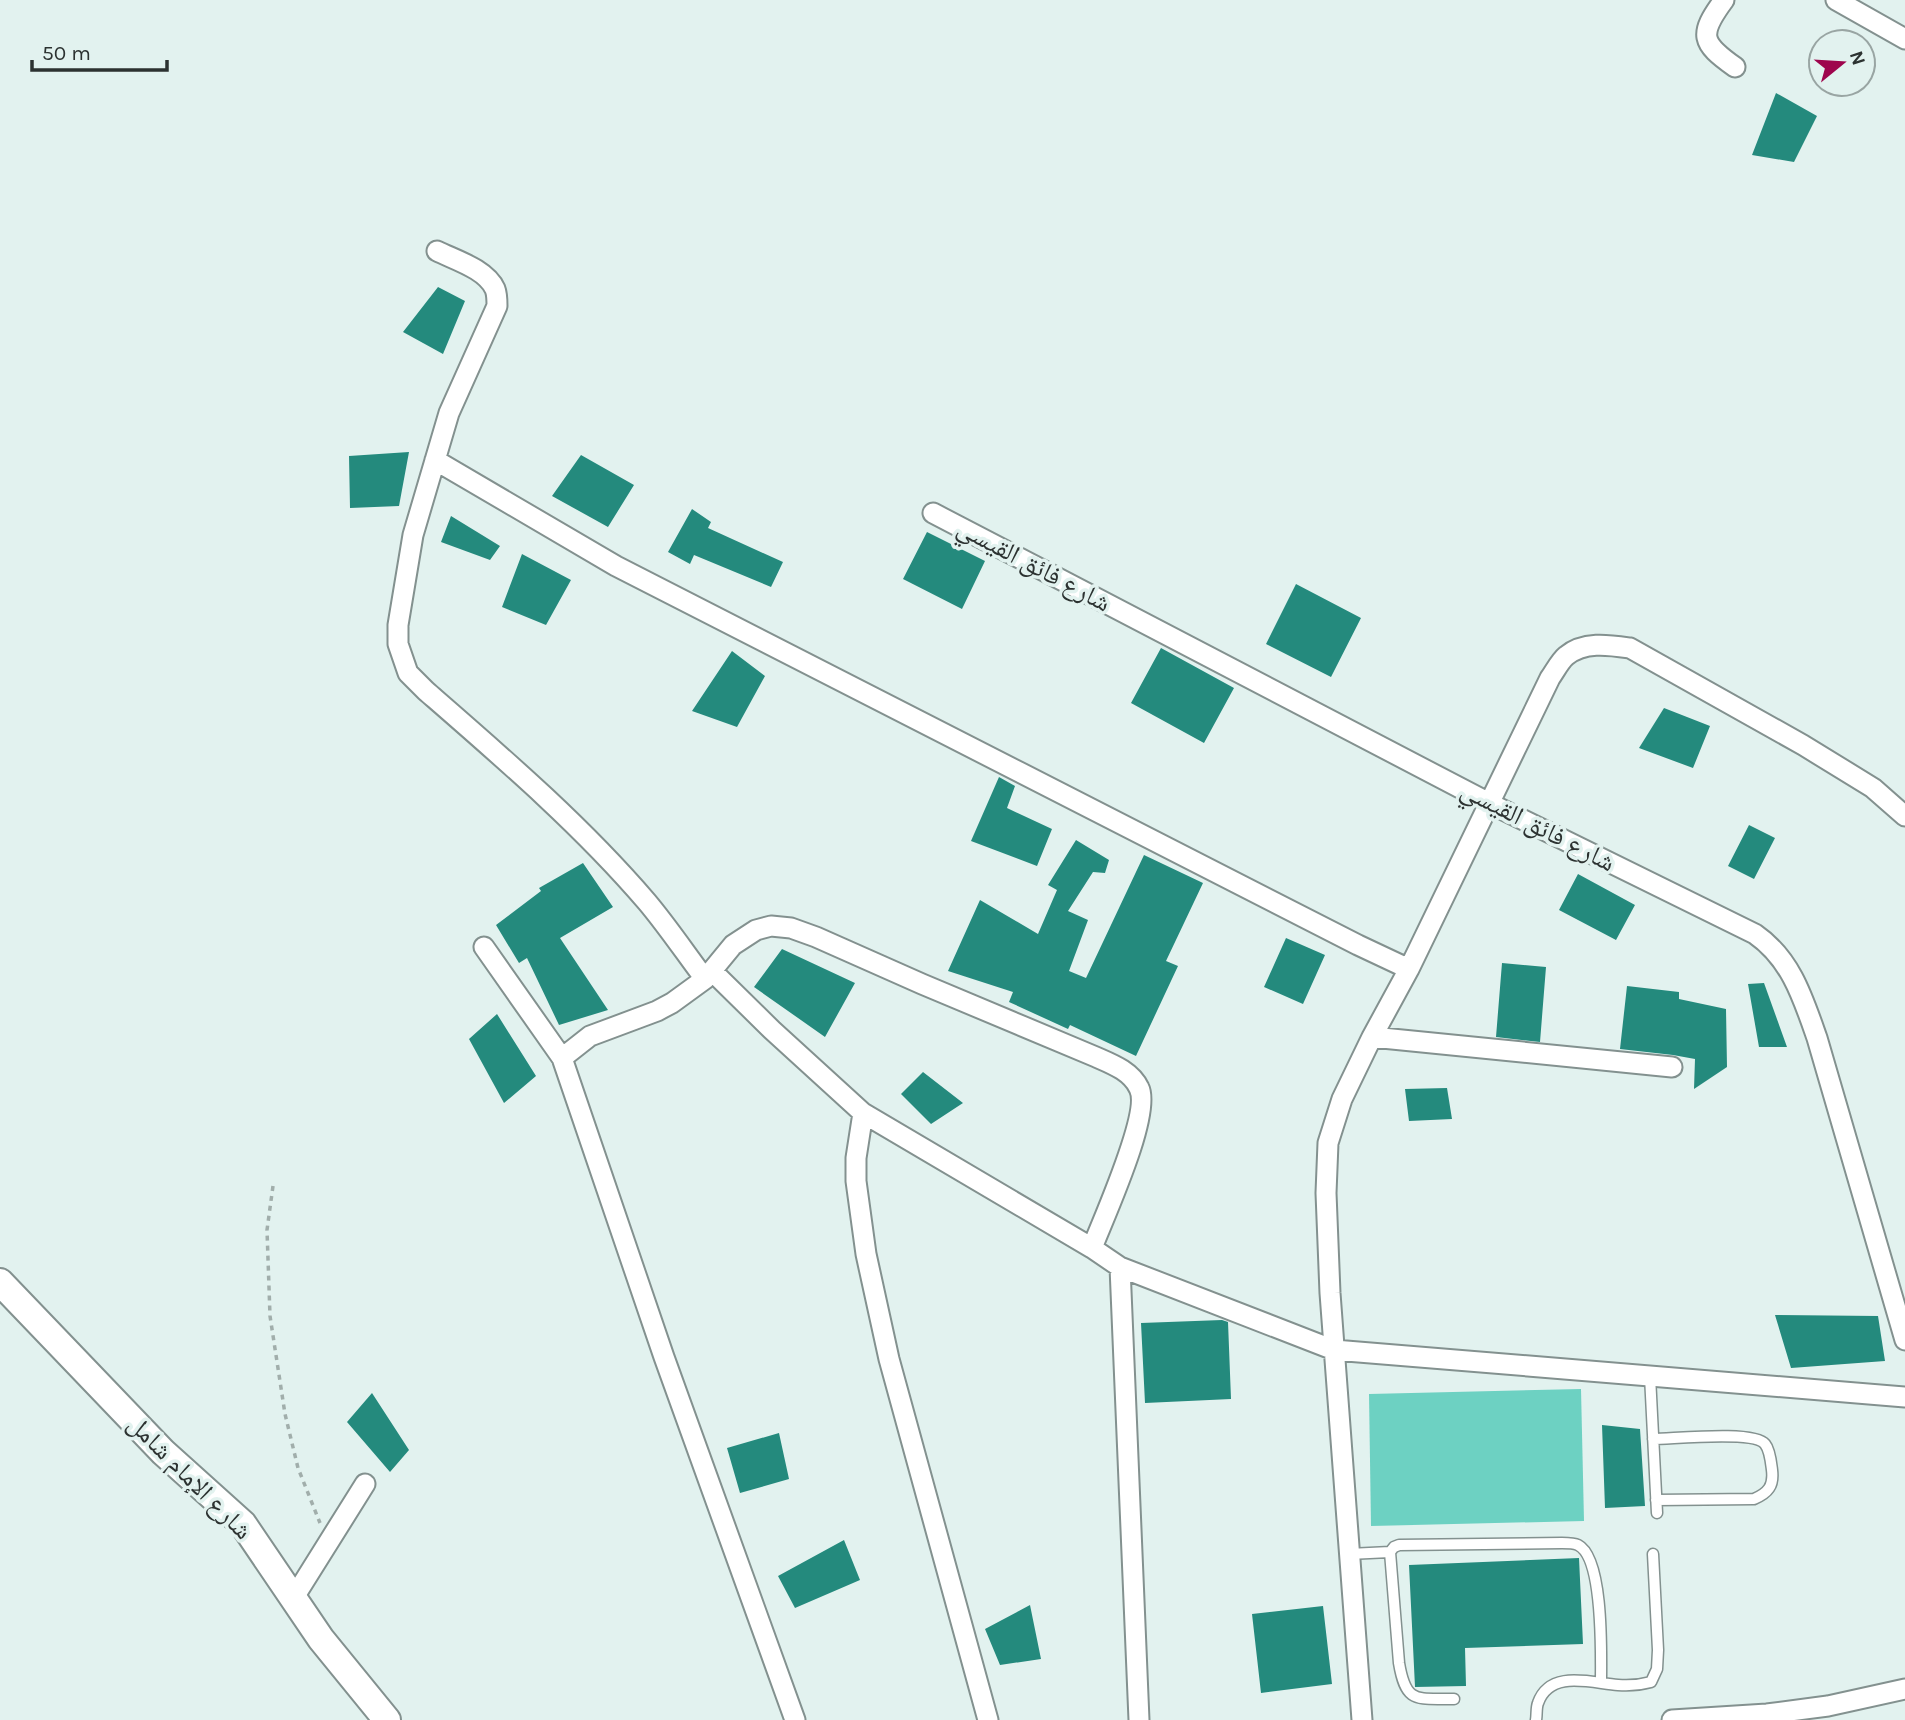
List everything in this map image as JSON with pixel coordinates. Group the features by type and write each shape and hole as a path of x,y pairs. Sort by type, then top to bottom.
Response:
{"street":[{"path":"1724,0 1710,20 1708,38 1716,54 1735,67"},
{"path":"1836,0 1905,39"},
{"path":"438,251 490,281 495,289 497,306 449,413 413,535 398,625 398,644 408,673 563,814 648,903 709,975 863,1114 1120,1267 1334,1350 1905,1398"},
{"path":"435,460 616,566 1409,969"},
{"name":"شارع فائق القيسي","path":"933,513 1489,803 1755,934 1770,944 1785,963 1802,995 1817,1038 1905,1340"},
{"path":"1362,1720 1334,1350 1326,1193 1328,1143 1342,1099 1371,1037 1409,969 1550,678 1566,656 1587,645 1630,648 1792,738 1873,788 1905,816"},
{"path":"562,1058 590,1037 664,1007 709,975 733,945 756,929 771,926 791,928 1096,1057 1121,1069 1139,1086 1143,1097 1136,1135 1092,1248"},
{"path":"484,947 562,1058 664,1357 795,1720"},
{"path":"1371,1037 1672,1067"},
{"path":"863,1114 856,1158 856,1181 866,1254 889,1359 988,1720"},
{"path":"1120,1267 1139,1720"},
{"name":"شارع الإمام شامل","path":"0,1282 163,1452 243,1524 337,1659 387,1720"},
{"path":"293,1599 365,1484"},
{"path":"1671,1720 1767,1714 1828,1706 1905,1689"}],"lane":[{"path":"1650,1376 1657,1513"},
{"path":"1653,1439 1726,1436 1756,1438 1765,1444 1771,1458 1773,1475 1771,1487 1754,1499 1656,1500"},
{"path":"1454,1699 1416,1698 1406,1691 1399,1663 1390,1552 1394,1547 1404,1544 1562,1543 1578,1546 1591,1560 1595,1579 1601,1630 1601,1682"},
{"path":"1349,1554 1390,1552"},
{"path":"1536,1720 1537,1704 1546,1689 1558,1682 1586,1679 1638,1686 1651,1682 1657,1669 1658,1650 1653,1554"}],"path":[{"path":"273,1186 267,1230 270,1316 285,1414 298,1468 328,1541"}],"green space":[{"path":"1581,1389 1584,1521 1371,1526 1369,1394"}],"building":[{"path":"1776,93 1817,116 1794,162 1752,155"},
{"path":"438,287 465,301 443,354 403,332"},
{"path":"409,452 399,506 350,508 349,456"},
{"path":"581,455 634,485 608,527 552,496"},
{"path":"692,509 711,522 708,528 783,562 771,587 694,555 690,564 668,552"},
{"path":"451,516 500,546 490,560 441,542"},
{"path":"927,532 985,561 962,609 903,579"},
{"path":"522,554 571,580 546,625 502,607"},
{"path":"1296,584 1361,618 1331,677 1266,644"},
{"path":"1161,648 1234,688 1204,743 1131,703"},
{"path":"732,651 765,676 737,727 692,711"},
{"path":"1664,708 1710,726 1693,768 1639,748"},
{"path":"999,777 1015,786 1007,808 1052,829 1037,866 971,841"},
{"path":"1749,825 1775,838 1754,879 1728,866"},
{"path":"1076,840 1109,860 1105,873 1093,872 1068,911 1088,920 1069,971 1086,978 1144,855 1203,883 1166,961 1178,966 1136,1056 1070,1025 1068,1029 1009,1002 1013,992 948,971 980,900 1038,934 1057,890 1048,885"},
{"path":"583,863 613,907 560,938 608,1010 559,1025 527,958 519,963 496,925 541,891 539,888"},
{"path":"1578,874 1635,905 1616,940 1559,910"},
{"path":"1286,938 1325,955 1303,1004 1264,987"},
{"path":"782,949 855,983 825,1037 754,987"},
{"path":"1502,963 1546,967 1540,1042 1496,1037"},
{"path":"1764,983 1787,1047 1759,1047 1748,984"},
{"path":"1627,986 1679,992 1679,999 1726,1009 1727,1067 1694,1089 1695,1059 1620,1049"},
{"path":"497,1014 536,1076 504,1103 469,1039"},
{"path":"923,1072 963,1103 931,1124 901,1094"},
{"path":"1447,1088 1452,1119 1409,1121 1405,1089"},
{"path":"1775,1315 1878,1316 1885,1361 1791,1368"},
{"path":"1228,1322 1231,1399 1145,1403 1141,1323"},
{"path":"372,1393 409,1450 390,1472 347,1422"},
{"path":"1602,1425 1640,1429 1645,1506 1605,1508"},
{"path":"779,1433 789,1479 740,1493 727,1448"},
{"path":"844,1540 860,1580 795,1608 778,1576"},
{"path":"1579,1558 1583,1644 1465,1648 1466,1686 1415,1687 1409,1565"},
{"path":"1030,1605 1041,1659 1000,1665 985,1629"},
{"path":"1323,1606 1332,1684 1261,1693 1252,1614"}]}
